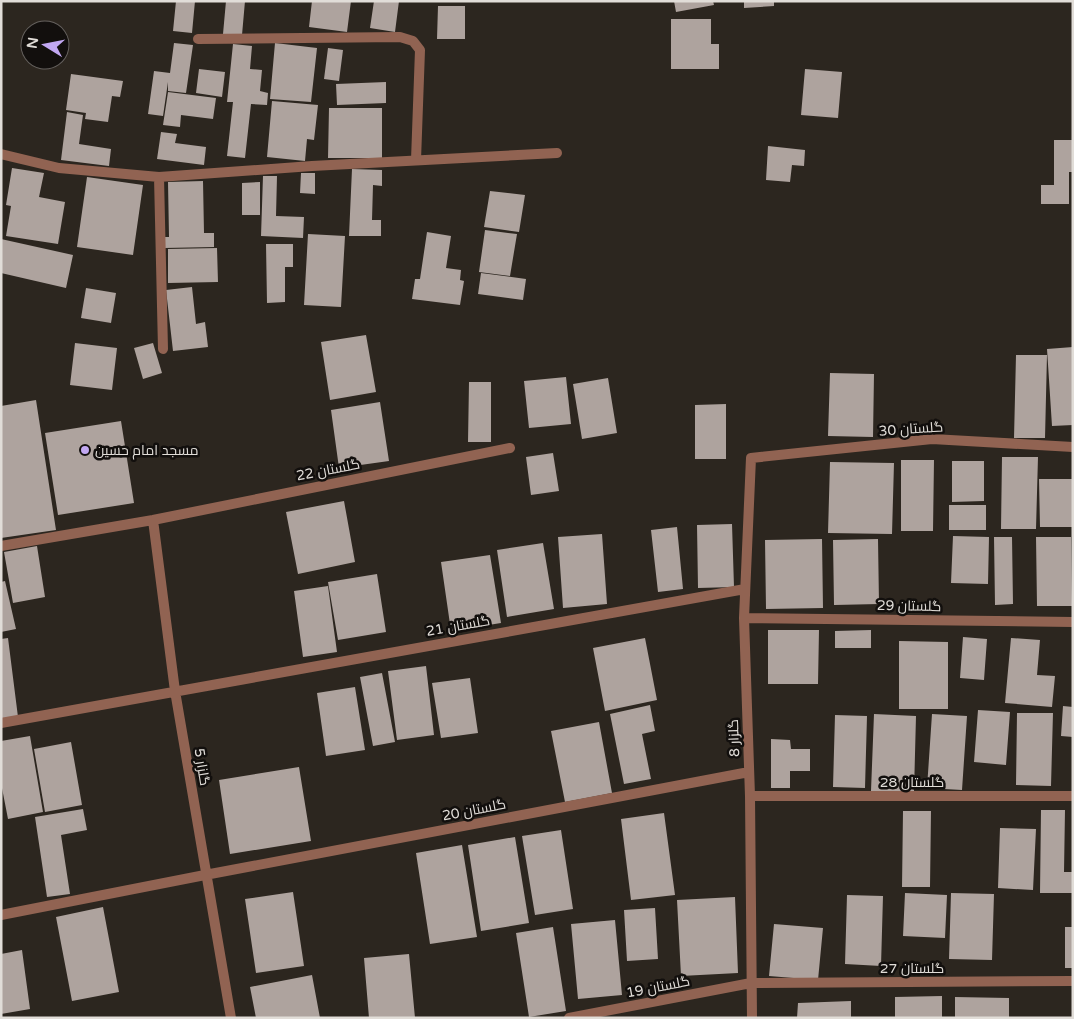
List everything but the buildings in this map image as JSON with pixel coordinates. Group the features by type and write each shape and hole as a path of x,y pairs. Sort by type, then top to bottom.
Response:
{"street":[{"path":"198,39 400,37 413,41 420,50 416,160"},
{"path":"1,154 58,168 159,178 312,166 557,152"},
{"path":"159,178 163,349"},
{"name":"گلستان 30","path":"751,458 932,439 1073,447"},
{"name":"گلستان 22","path":"1,546 153,520 510,448"},
{"name":"گلزار 8","path":"751,458 744,618 750,796 752,1018"},
{"name":"گلزار 5","path":"153,520 175,691 231,1018"},
{"name":"گلستان 21","path":"1,723 745,589"},
{"name":"گلستان 29","path":"744,618 1073,622"},
{"name":"گلستان 20","path":"1,915 748,772"},
{"name":"گلستان 28","path":"750,796 1073,796"},
{"name":"گلستان 27","path":"751,983 1073,981"},
{"name":"گلستان 19","path":"570,1018 751,983"}],"place":[{"name":"مسجد امام حسین","path":"85,450"}]}
